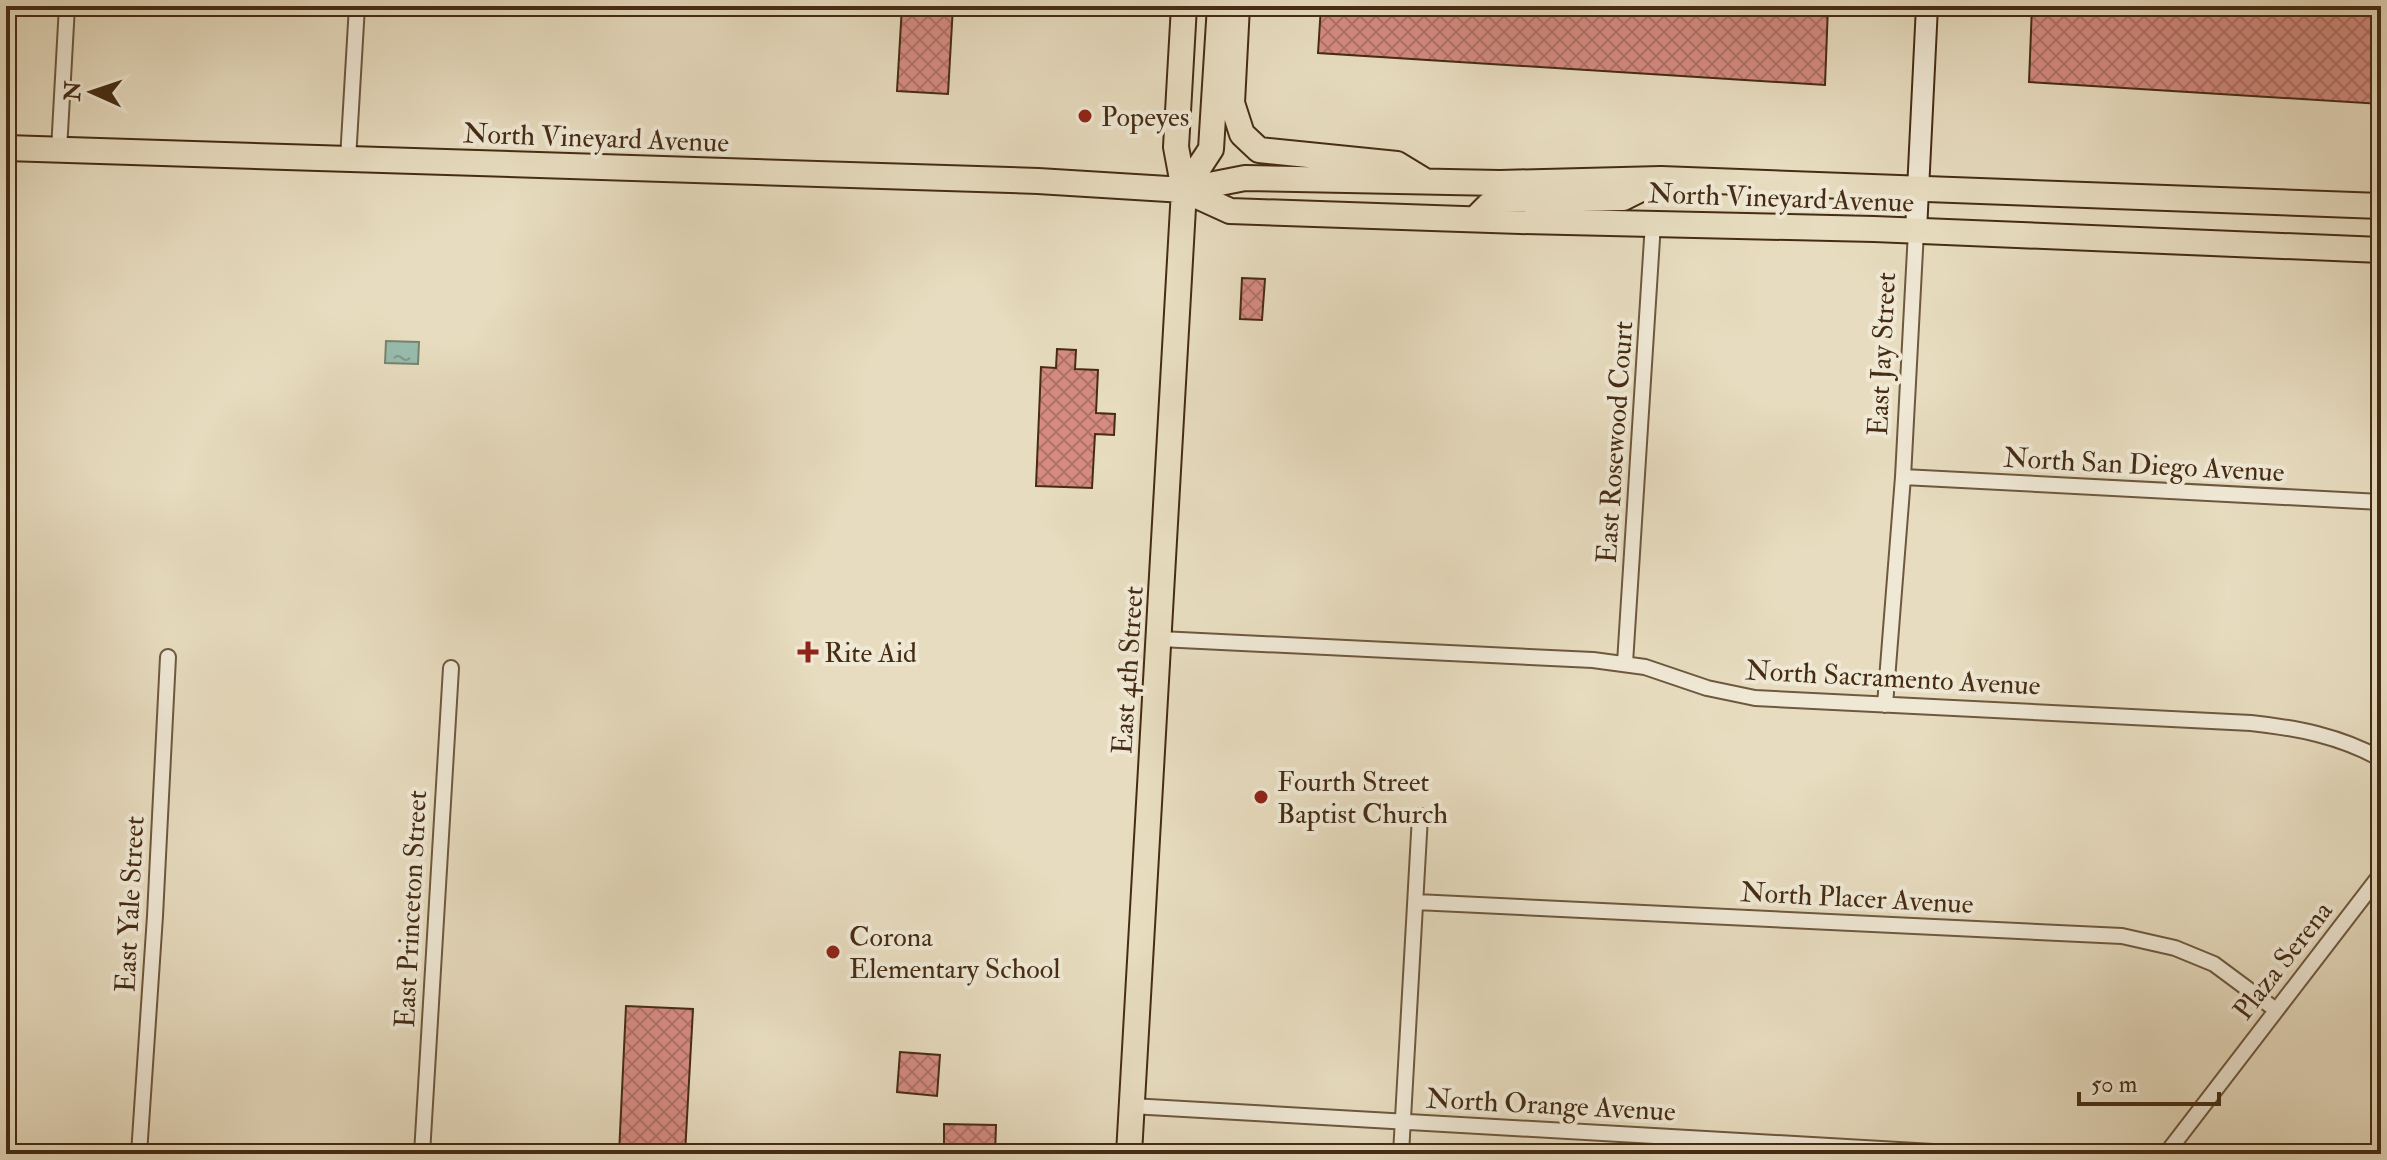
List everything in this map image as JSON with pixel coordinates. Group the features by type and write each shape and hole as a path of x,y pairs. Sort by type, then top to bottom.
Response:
{"main road":[{"name":"East 4th Street","path":"1129,1154 1184,190 1176,147 1184,6"},
{"path":"1184,190 1211,149 1220,6"},
{"path":"1237,6 1232,103 1242,134 1259,150 1397,164 1427,182"},
{"name":"North Vineyard Avenue","path":"6,148 1011,180 1184,190 1245,178 1500,183 1661,179 2381,206"},
{"path":"1475,219 1489,205 1505,200 1623,198 1661,179"},
{"name":"North Vineyard Avenue","path":"1184,190 1230,211 1916,231 2381,250"}],"street":[{"path":"59,150 67,6"},
{"path":"348,159 357,6"},
{"name":"East Jay Street","path":"1885,705 1903,477 1927,6"},
{"name":"East Rosewood Court","path":"1625,663 1653,223"},
{"name":"North San Diego Avenue","path":"1903,477 2381,502"},
{"name":"North Sacramento Avenue","path":"1160,639 1625,663 1742,696 2287,727 2320,733 2358,746 2381,759"},
{"name":"East Yale Street","path":"139,1154 168,657"},
{"name":"East Princeton Street","path":"422,1154 451,668"},
{"path":"1401,1154 1420,816"},
{"name":"Plaza Serena","path":"2166,1154 2381,874"},
{"name":"North Placer Avenue","path":"1416,902 2122,936 2175,948 2214,964 2276,1010"},
{"name":"North Orange Avenue","path":"1131,1106 1968,1154"}],"water":[{"path":"386,341 419,342 418,364 385,363"}],"building":[{"path":"902,6 953,6 948,94 897,91"},
{"path":"1321,6 1828,6 1825,85 1318,53"},
{"path":"2032,6 2381,6 2381,104 2029,82"},
{"path":"1242,278 1265,279 1262,320 1240,319"},
{"path":"1057,349 1076,350 1075,369 1098,370 1096,413 1115,414 1114,435 1095,434 1092,488 1036,486 1041,367 1056,368"},
{"path":"626,1006 693,1009 685,1154 619,1154"},
{"path":"900,1052 940,1055 937,1096 897,1092"},
{"path":"944,1124 996,1125 995,1154 944,1154"}],"place":[{"name":"Popeyes","path":"1085,116"},
{"name":"Rite Aid","path":"808,652"},
{"name":"Fourth Street Baptist Church","path":"1261,797"},
{"name":"Corona Elementary School","path":"833,952"}]}
